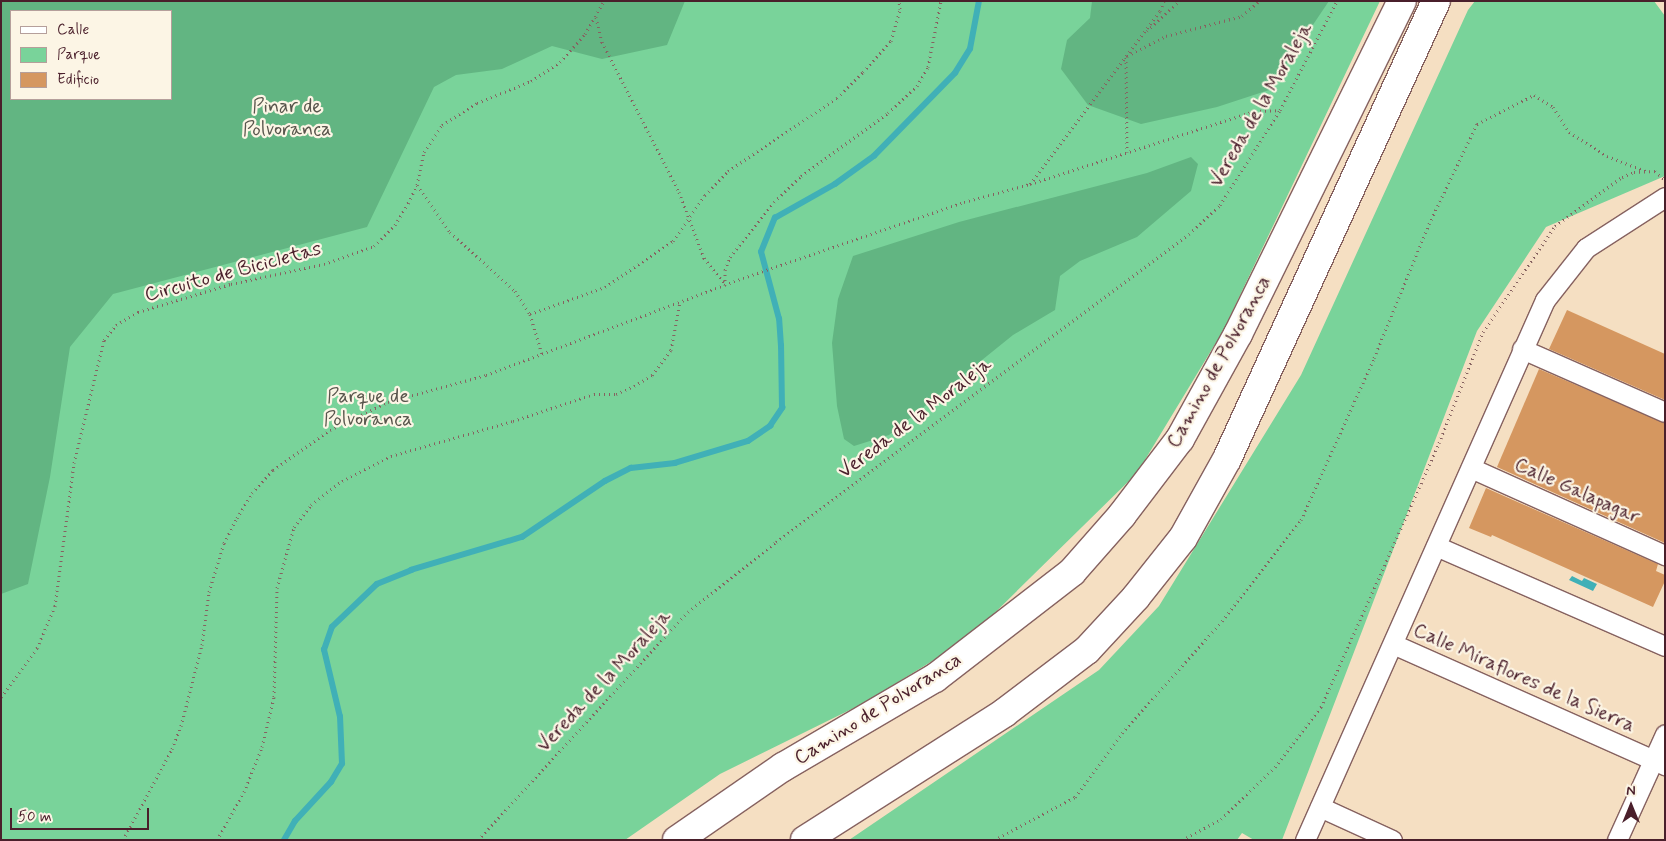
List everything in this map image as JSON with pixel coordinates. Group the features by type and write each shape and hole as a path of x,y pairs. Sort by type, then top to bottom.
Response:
{"highway":[{"name":"Camino de Polvoranca","path":"677,840 783,767 935,678 1072,572 1116,522 1180,439 1238,334 1402,1"},
{"name":"Camino de Polvoranca","path":"805,840 1004,713 1086,650 1136,597 1183,538 1231,450 1436,1"}],"street":[{"path":"1306,840 1545,300 1586,248 1665,197"},
{"path":"1522,349 1665,412"},
{"name":"Calle Galapagar","path":"1471,468 1665,555"},
{"path":"1436,546 1665,646"},
{"name":"Calle Miraflores de la Sierra","path":"1393,644 1659,762"},
{"path":"1618,840 1659,762 1665,734"},
{"path":"1320,807 1392,840"}],"path":[{"name":"Circuito de Bicicletas","path":"1,697 37,648 55,606 74,463 104,340 116,325 138,312 231,284 359,254 374,246 395,225 417,185 424,152 442,125 477,104 531,81 560,62 596,17 604,1"},
{"path":"530,314 605,287 673,241 705,195 728,171 837,98 863,72 891,41 900,9 899,1"},
{"path":"725,285 725,270 730,257 774,202 801,176 888,113 916,86 928,67 941,1"},
{"path":"1030,184 1141,37 1164,1"},
{"path":"1141,37 1180,1"},
{"path":"1126,56 1166,36 1242,16 1259,1"},
{"name":"Vereda de la Moraleja","path":"478,840 688,612 776,542 1189,234 1220,205 1280,110 1337,1"},
{"path":"596,17 602,42 679,192 687,221 704,258 725,285"},
{"path":"1126,56 1127,152"},
{"path":"994,840 1076,797 1122,733 1222,621 1301,520 1374,358 1429,224 1477,124 1534,95 1553,108 1569,132 1607,156 1648,172"},
{"path":"123,840 175,741 202,645 209,592 224,543 252,493 273,470 298,451 354,417 388,402 486,374 742,278 964,202 1030,184 1255,111 1280,110"},
{"path":"1182,840 1221,819 1275,767 1321,707 1439,443 1483,332 1556,226 1622,177 1634,172 1656,171 1665,180"},
{"path":"417,185 450,232 515,291 530,314 542,354"},
{"path":"217,840 244,792 262,747 274,697 277,588 294,527 310,506 342,480 391,456 513,421 594,394 616,394 634,386 652,376 671,350 680,302"}],"green space":[{"name":"Parque de Polvoranca","path":"1,1 1380,1 1223,331 1137,473 968,639 864,703 720,774 625,840 1,840"},
{"name":"Pinar de Polvoranca","path":"1,1 685,1 667,45 602,59 552,46 502,69 456,75 434,87 367,227 113,294 70,347 50,477 28,584 1,594"},
{"path":"1092,1 1329,1 1269,90 1217,107 1141,124 1088,105 1061,69 1067,40 1090,18"},
{"path":"1475,1 1654,1 1665,16 1665,176 1546,227 1477,331 1282,840 1254,840 1242,833 1237,840 849,840 1099,670 1159,606 1301,375 1468,10"},
{"path":"1191,157 1198,164 1191,191 1137,237 1080,261 1060,276 1055,310 1013,335 889,435 854,446 844,439 837,406 832,343 838,299 853,256 959,222 1147,173"}],"water":[{"path":"1572,576 1582,581 1584,578 1597,584 1593,591 1569,580"}],"building":[{"path":"1567,310 1665,354 1665,400 1549,349"},
{"path":"1539,369 1665,423 1665,543 1497,467"},
{"path":"1486,488 1658,564 1656,571 1665,575 1665,581 1653,607 1492,535 1491,537 1469,528"}],"waterway":[{"path":"284,840 295,821 331,782 342,764 340,717 324,650 332,627 377,584 411,570 522,537 605,481 631,468 675,463 748,441 770,426 782,408 781,346 779,319 761,252 775,218 835,184 874,156 955,73 970,49 979,1"}]}
